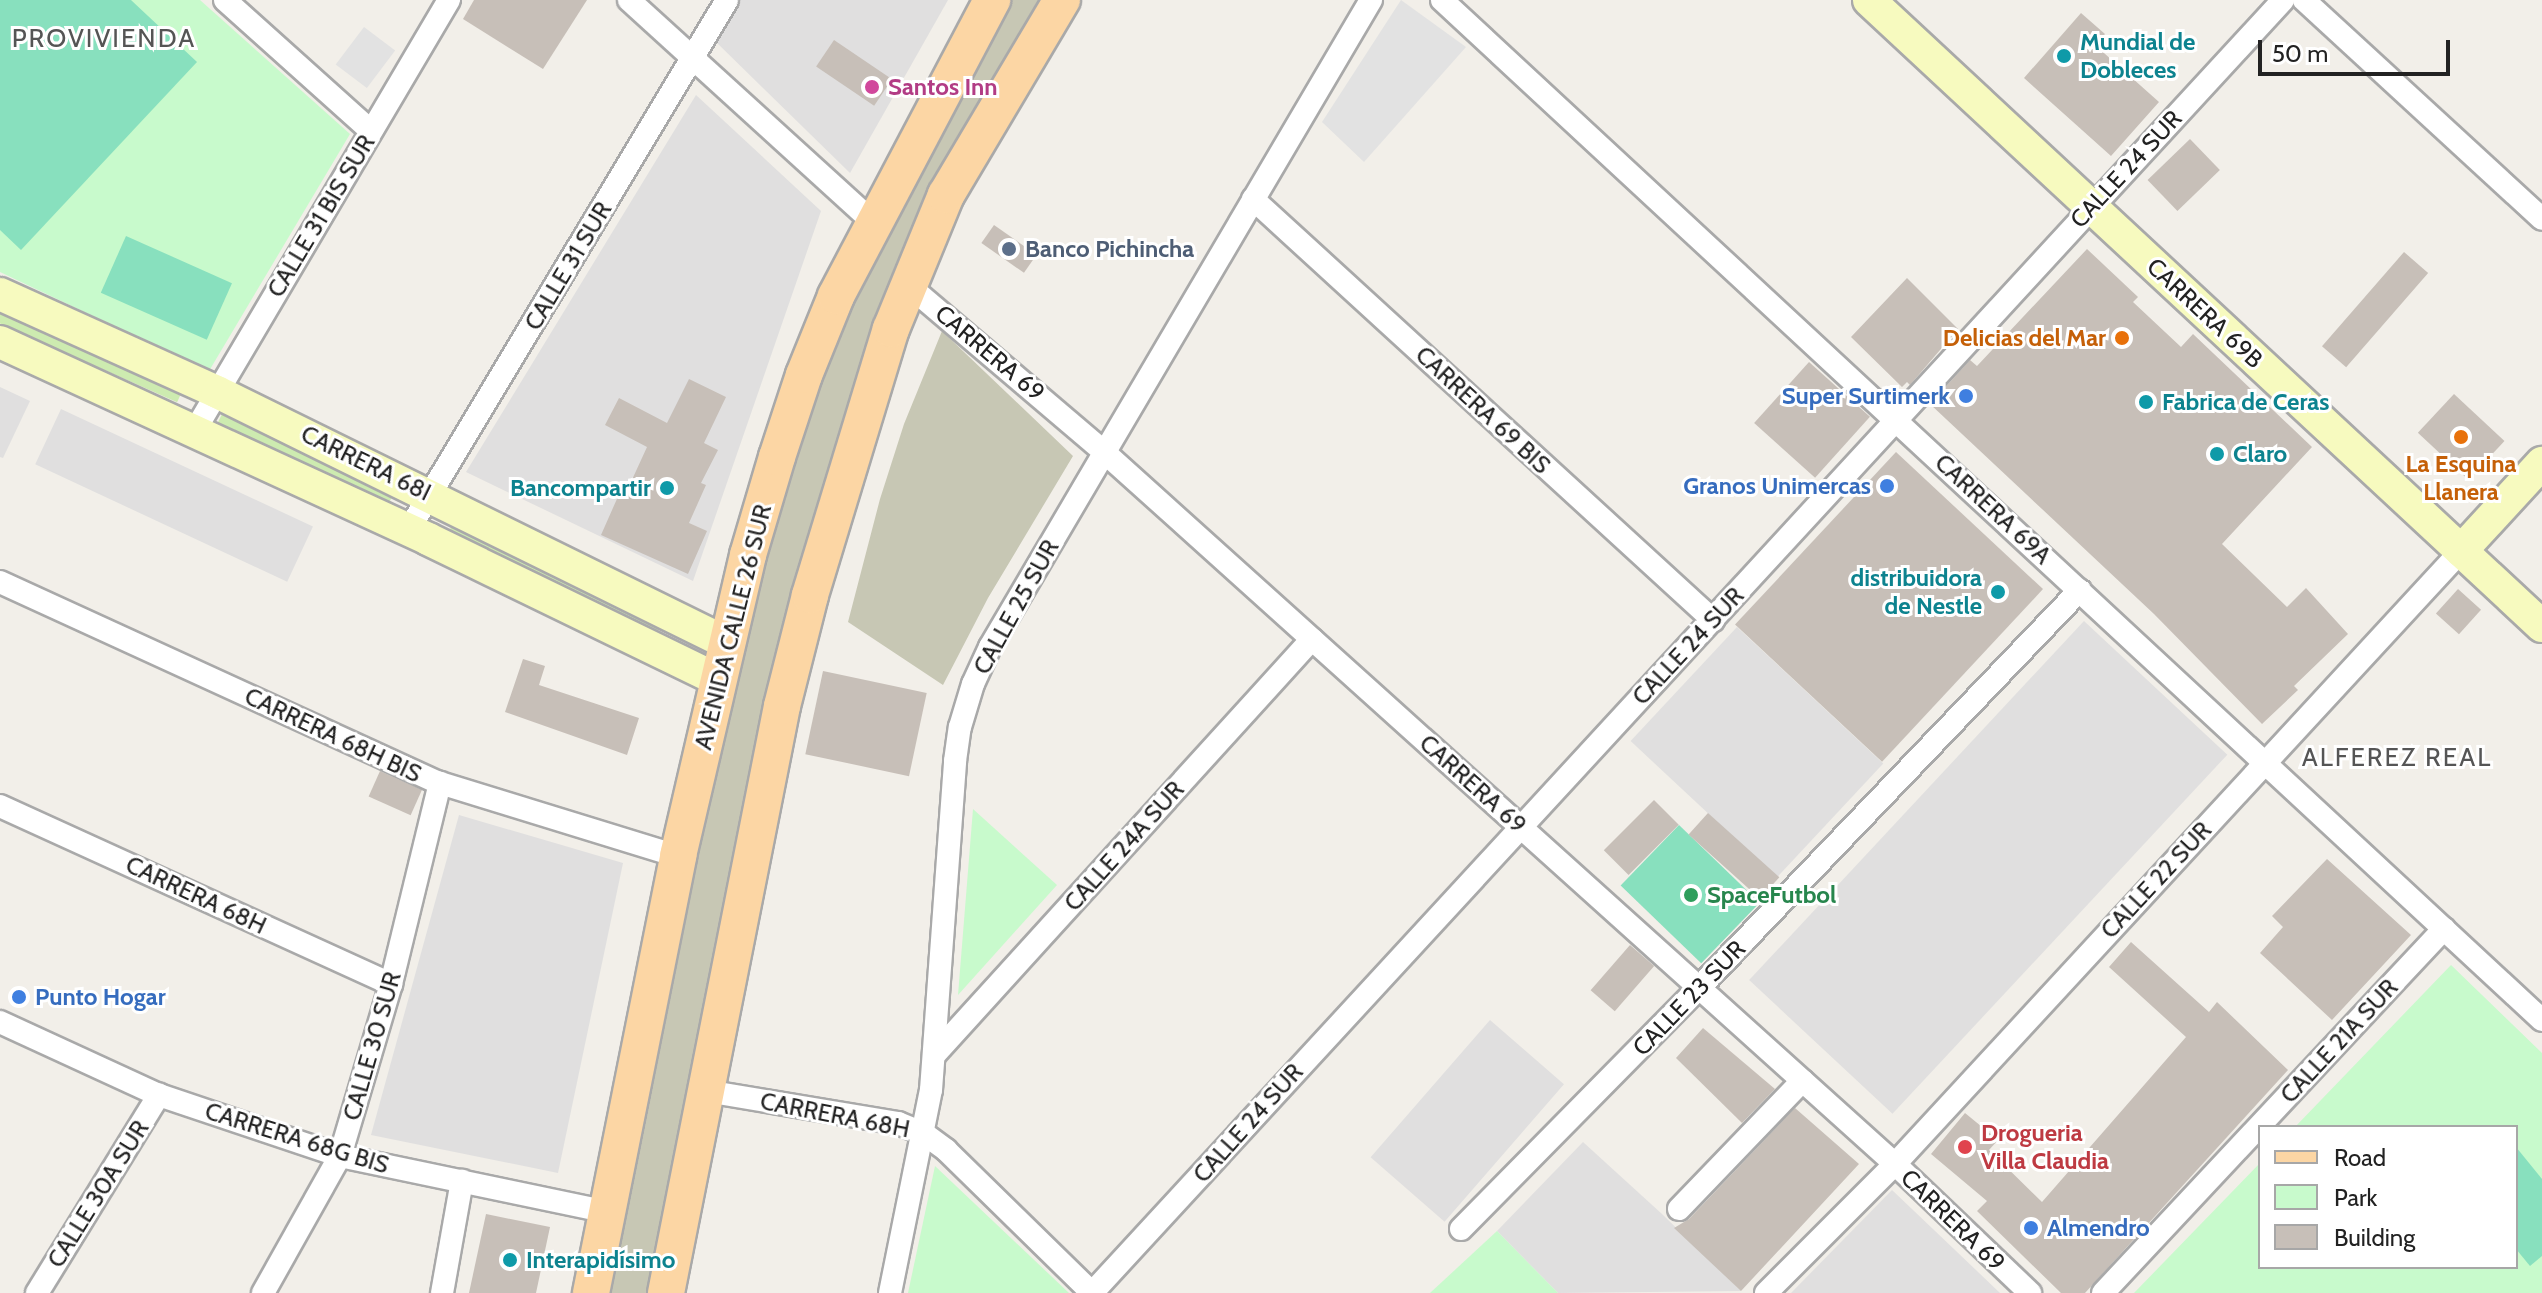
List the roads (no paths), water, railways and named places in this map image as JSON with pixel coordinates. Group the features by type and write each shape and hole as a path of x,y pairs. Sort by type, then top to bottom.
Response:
{"main road":[{"name":"AVENIDA CALLE 26 SUR","path":"591,1293 678,856 748,555 804,375 836,296 992,0"},
{"path":"666,1293 782,706 830,529 908,285 946,195 1062,0"}],"street":[{"path":"225,0 371,131"},
{"name":"CALLE 31 BIS SUR","path":"194,432 449,0"},
{"path":"629,0 873,222"},
{"name":"CALLE 31 SUR","path":"408,531 727,0"},
{"name":"CALLE 25 SUR","path":"890,1293 936,1053 960,727 973,684 990,647 1371,0"},
{"name":"CARRERA 69A","path":"1442,0 2542,1020"},
{"name":"CARRERA 69B","path":"1869,0 2542,626"},
{"name":"CALLE 24 SUR","path":"1092,1293 1713,620 1895,417 2283,0"},
{"path":"2304,0 2542,219"},
{"name":"CARRERA 69 BIS","path":"1253,199 1713,620"},
{"name":"CARRERA 69","path":"908,285 1104,452 1895,1164 2030,1293"},
{"name":"CARRERA 68I","path":"0,294 217,392 430,494 727,643"},
{"name":"CARRERA 68I","path":"0,342 408,531 718,680"},
{"name":"CALLE 22 SUR","path":"1766,1293 1895,1164 2542,463"},
{"name":"CARRERA 68H BIS","path":"0,582 440,783 678,856"},
{"name":"CALLE 23 SUR","path":"1461,1229 1698,989 2080,590"},
{"name":"CALLE 24A SUR","path":"936,1053 1312,639"},
{"name":"CALLE 30 SUR","path":"263,1293 340,1156 391,984 440,783"},
{"name":"CARRERA 68H","path":"0,806 391,984"},
{"name":"CALLE 21A SUR","path":"2260,1125 2444,929"},
{"name":"CARRERA 68G BIS","path":"0,1022 159,1095 340,1156 608,1212"},
{"path":"1679,1209 1802,1081"},
{"name":"CARRERA 68H","path":"706,1091 898,1123 923,1133 946,1150 1092,1293"},
{"name":"CALLE 30A SUR","path":"37,1293 159,1095"},
{"name":"CALLE 21A SUR","path":"2103,1293 2258,1128"},
{"path":"442,1293 462,1181"}],"place":[{"name":"Mundial de Dobleces","path":"2064,56"},
{"name":"Santos Inn","path":"872,87"},
{"name":"Banco Pichincha","path":"1009,249"},
{"name":"Delicias del Mar","path":"2122,338"},
{"name":"Super Surtimerk","path":"1966,396"},
{"name":"Fabrica de Ceras","path":"2146,402"},
{"name":"La Esquina Llanera","path":"2461,437"},
{"name":"Claro","path":"2217,454"},
{"name":"Granos Unimercas","path":"1887,486"},
{"name":"Bancompartir","path":"667,488"},
{"name":"distribuidora de Nestle","path":"1998,592"},
{"name":"SpaceFutbol","path":"1691,895"},
{"name":"Punto Hogar","path":"19,997"},
{"name":"Drogueria Villa Claudia","path":"1965,1147"},
{"name":"Almendro","path":"2031,1228"},
{"name":"Interapidísimo","path":"510,1260"}],"district":[{"name":"PROVIVIENDA","path":"104,39"},
{"name":"ALFEREZ REAL","path":"2397,758"}]}
